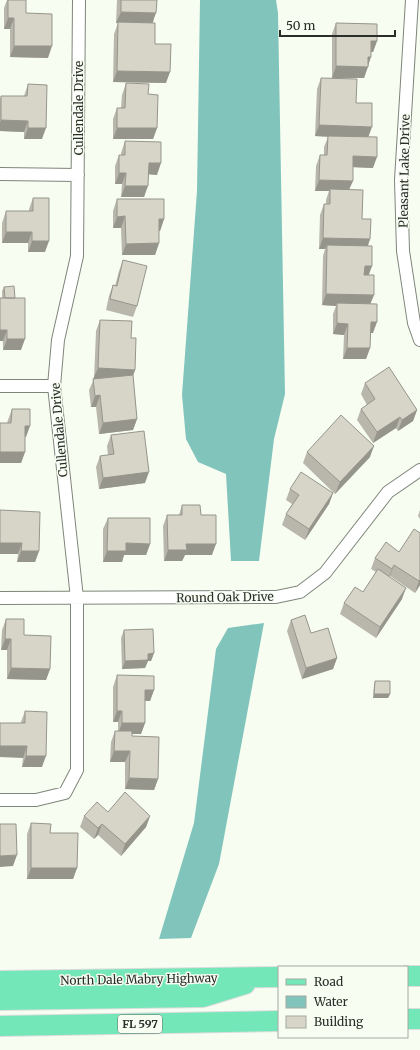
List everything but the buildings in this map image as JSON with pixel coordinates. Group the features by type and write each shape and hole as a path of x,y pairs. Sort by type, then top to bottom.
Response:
{"main road":[{"path":"408,976 420,976"},
{"path":"0,1000 203,997 272,977"},
{"name":"North Dale Mabry Highway","path":"0,981 272,977"},
{"path":"408,1019 420,1019"},
{"name":"FL 597","path":"0,1026 278,1021"}],"street":[{"name":"Cullendale Drive","path":"0,800 36,800 65,793 77,770 77,598 54,386 58,340 77,256 79,0"},
{"name":"Pleasant Lake Drive","path":"412,0 401,180 403,251 414,323 420,340"},
{"path":"0,174 78,175"},
{"path":"0,386 54,386"},
{"name":"Round Oak Drive","path":"0,598 276,597 300,592 326,574 388,492 420,470"}],"water":[{"path":"200,0 276,0 278,13 285,394 274,439 259,561 231,561 226,474 198,462 186,439 182,395 197,191"},
{"path":"264,623 219,864 191,938 159,939 194,823 216,649 228,628"}]}
